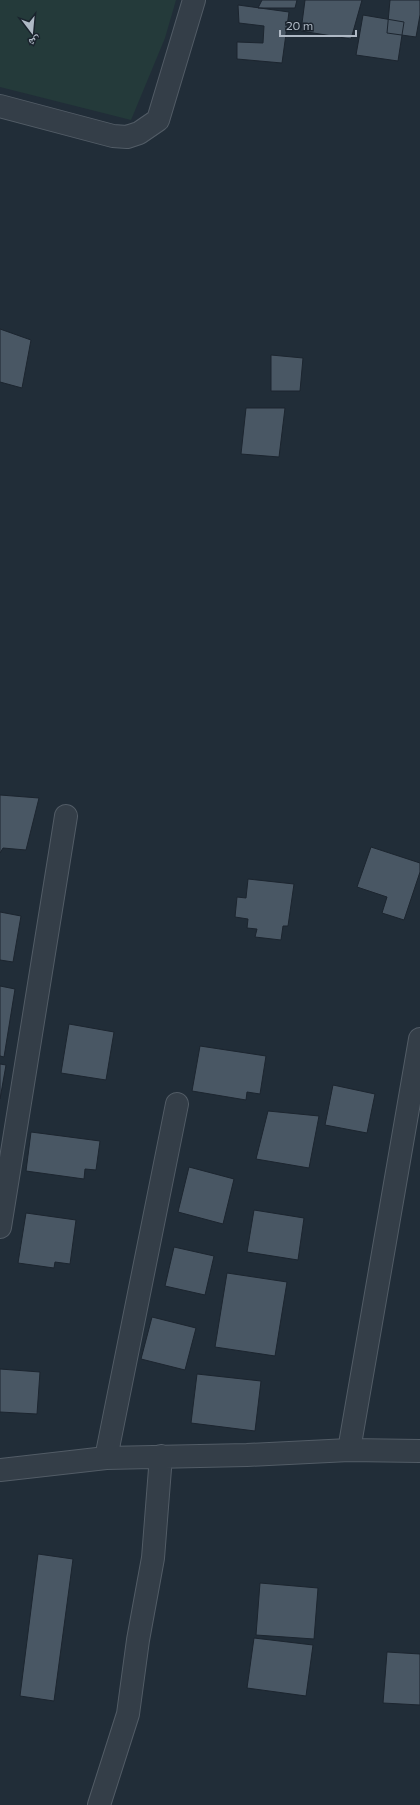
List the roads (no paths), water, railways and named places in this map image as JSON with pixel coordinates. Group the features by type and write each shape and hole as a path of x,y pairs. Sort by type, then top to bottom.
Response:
{"street":[{"path":"0,106 113,136 127,137 139,133 158,120 194,0"},
{"path":"0,1228 66,816"},
{"path":"349,1450 420,1039"},
{"path":"106,1458 177,1104"},
{"path":"0,1470 106,1458 247,1455 349,1450 420,1451"},
{"path":"99,1805 128,1714 138,1640 153,1558 161,1456"}]}
